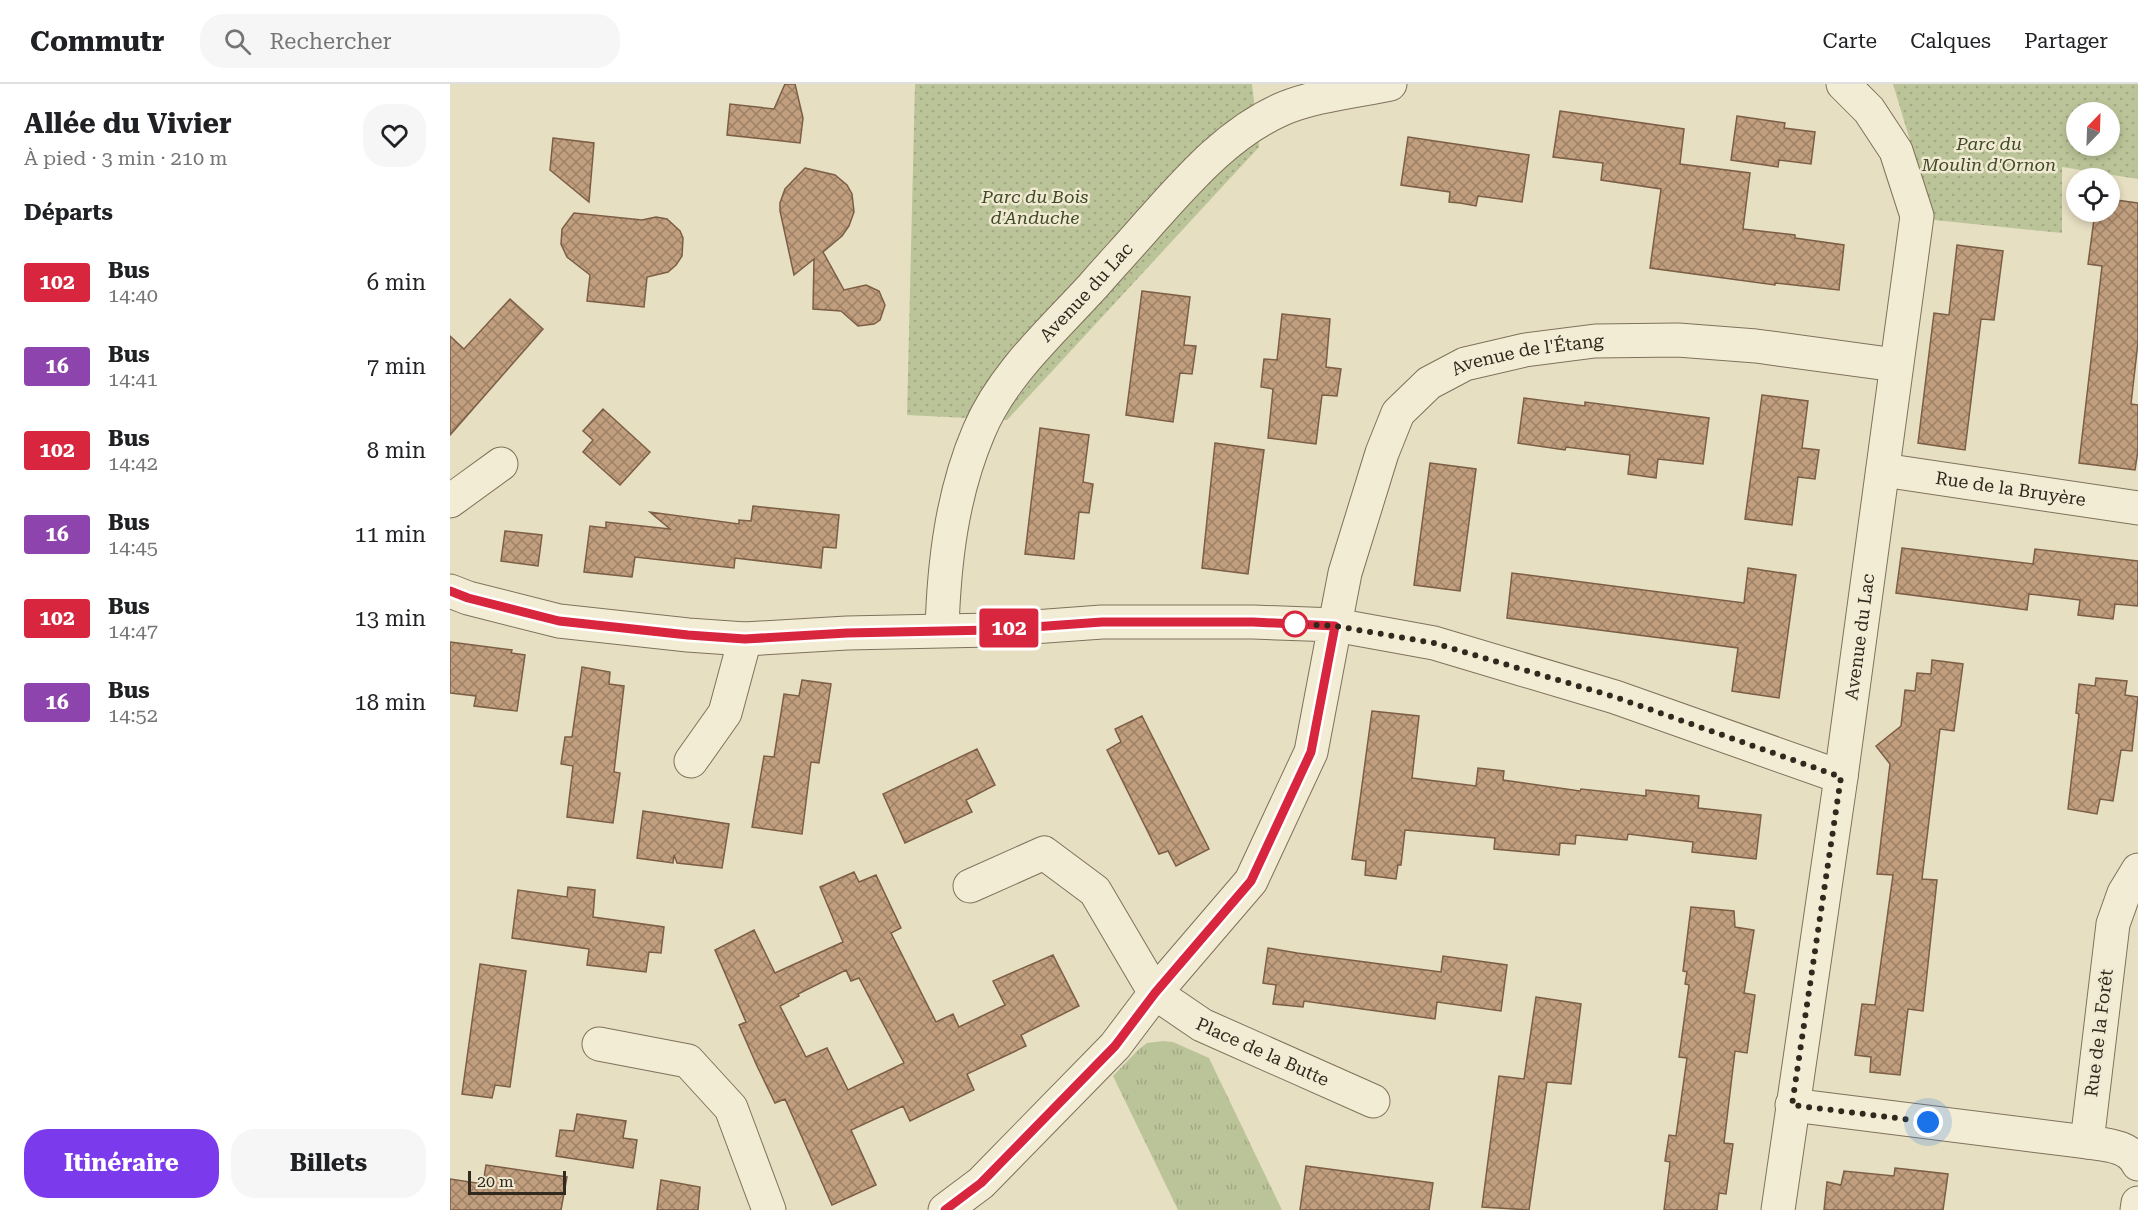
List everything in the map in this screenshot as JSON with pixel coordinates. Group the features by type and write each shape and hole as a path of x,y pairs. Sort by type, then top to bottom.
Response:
{"street":[{"name":"Avenue du Lac","path":"942,630 943,590 950,531 964,471 980,429 994,401 1021,364 1186,181 1248,128 1281,110 1325,97 1390,84"},
{"name":"Avenue du Lac","path":"1778,1210 1841,777 1917,216 1896,151 1869,110 1843,84"},
{"name":"Avenue de l'Étang","path":"945,1210 981,1183 1115,1046 1155,993 1251,881 1311,752 1345,573 1382,453 1398,413 1429,383 1465,364 1525,350 1595,341 1678,340 1756,346 1896,365"},
{"path":"450,501 501,464"},
{"name":"Rue de la Bruyère","path":"1883,470 2138,508"},
{"path":"450,591 468,598 559,621 745,639 991,630 1102,622 1253,622 1335,626 1434,643 1603,694 1841,777"},
{"path":"691,761 725,713 745,639"},
{"path":"970,886 1044,854 1095,891 1155,993"},
{"name":"Rue de la Forêt","path":"2087,1142 2113,924 2124,893 2138,870"},
{"name":"Place de la Butte","path":"1155,993 1202,1025 1373,1101"},
{"path":"599,1044 688,1061 731,1108 769,1210"},
{"path":"1792,1105 2123,1148 2138,1164"},
{"path":"2137,1210 2138,1203"}],"green space":[{"name":"Parc du Bois d'Anduche","path":"915,84 1252,84 1259,147 1007,420 907,415"},
{"name":"Parc du Moulin d'Ornon","path":"1893,84 2138,84 2138,179 2120,176 2120,168 2062,167 2062,233 1934,220"},
{"path":"1173,1042 1209,1058 1282,1210 1178,1210 1113,1076 1147,1043"}],"building":[{"path":"785,84 795,84 803,118 800,143 727,135 730,104 774,109"},
{"path":"1560,111 1684,129 1680,164 1750,173 1743,229 1795,235 1795,238 1844,245 1839,290 1775,283 1775,285 1650,268 1661,189 1601,180 1603,163 1553,157"},
{"path":"1737,116 1785,123 1784,128 1815,132 1811,164 1779,160 1778,167 1731,160"},
{"path":"1408,137 1529,155 1522,202 1478,196 1476,206 1449,202 1450,192 1401,185"},
{"path":"553,138 594,143 589,202 550,170"},
{"path":"805,168 835,175 847,185 852,194 854,212 849,226 842,236 823,252 844,290 866,285 879,291 885,305 880,320 874,324 858,326 841,311 813,309 814,259 794,275 780,203 785,189"},
{"path":"2120,201 2138,203 2138,342 2131,404 2138,405 2138,450 2135,470 2079,463 2102,266 2088,264 2094,222 2120,222"},
{"path":"574,213 642,220 656,217 667,219 680,231 683,238 682,256 668,272 647,277 644,307 587,301 590,275 567,257 561,244 562,229"},
{"path":"1957,245 2003,251 1994,320 1981,319 1965,450 1918,443 1934,313 1949,315"},
{"path":"1142,291 1190,297 1184,345 1196,346 1192,374 1180,373 1173,422 1126,415"},
{"path":"510,299 543,329 450,435 450,336 464,349"},
{"path":"1282,314 1330,319 1326,367 1341,369 1337,396 1322,395 1316,444 1268,438 1273,389 1261,387 1264,359 1277,360"},
{"path":"1762,395 1808,401 1802,448 1819,450 1815,479 1798,477 1792,525 1745,519"},
{"path":"1524,398 1585,406 1585,402 1709,418 1703,464 1658,459 1656,478 1628,474 1630,455 1566,447 1565,450 1518,443"},
{"path":"603,409 650,452 620,485 583,452 593,440 583,431"},
{"path":"1040,428 1089,435 1083,482 1093,484 1089,513 1079,512 1074,559 1025,554"},
{"path":"1215,443 1264,450 1248,574 1202,568"},
{"path":"1430,463 1476,469 1460,591 1414,585"},
{"path":"753,506 839,515 836,548 823,547 821,568 735,558 734,568 635,557 632,577 584,572 590,526 606,528 606,522 670,529 650,512 739,524 739,520 751,521"},
{"path":"505,531 542,535 538,566 501,561"},
{"path":"1902,548 2033,564 2035,549 2138,561 2138,606 2115,604 2113,619 2078,615 2080,600 2029,594 2027,610 1896,593"},
{"path":"1748,568 1796,575 1779,698 1732,691 1738,648 1507,618 1512,573 1744,603"},
{"path":"450,642 512,650 511,653 525,655 517,711 474,706 476,696 450,693"},
{"path":"1932,660 1963,664 1954,731 1940,729 1922,879 1937,880 1923,1011 1908,1009 1900,1075 1870,1072 1871,1057 1855,1055 1862,1004 1875,1005 1893,875 1877,874 1890,764 1876,746 1901,726 1905,690 1915,691 1917,673 1931,674"},
{"path":"582,667 610,672 609,684 624,686 614,772 620,773 613,823 567,817 573,766 561,764 565,737 572,737"},
{"path":"2096,678 2127,681 2125,695 2138,697 2132,751 2121,750 2113,801 2100,799 2097,814 2068,809 2079,714 2076,713 2079,684 2095,686"},
{"path":"802,680 831,684 819,763 811,762 802,834 752,827 764,756 774,757 784,694 799,696"},
{"path":"1372,711 1419,716 1412,778 1476,786 1478,768 1504,771 1503,780 1580,791 1581,789 1646,796 1646,790 1699,796 1698,808 1761,815 1756,859 1692,852 1693,842 1628,834 1627,840 1576,835 1575,844 1560,843 1559,855 1494,849 1495,838 1405,830 1401,865 1398,865 1396,879 1365,875 1366,861 1352,859"},
{"path":"1142,716 1209,849 1176,866 1168,851 1159,854 1107,750 1121,742 1115,729"},
{"path":"977,749 995,785 966,800 972,812 905,843 883,794"},
{"path":"643,811 729,824 722,868 677,863 674,855 673,863 637,858"},
{"path":"854,872 859,882 876,875 901,928 891,933 936,1022 953,1014 959,1027 1005,1005 993,981 1053,955 1079,1006 1021,1035 1026,1046 967,1074 974,1090 910,1121 903,1106 851,1130 876,1185 832,1205 785,1099 775,1103 757,1066 739,1025 746,1022 715,950 754,930 775,973 843,942 820,887","holes":["846,970 851,981 859,978 904,1063 848,1090 827,1048 806,1057 780,1006 799,996 798,994"]},
{"path":"568,887 595,890 593,917 664,927 661,953 649,952 646,972 587,965 589,949 512,938 518,890 567,897"},
{"path":"1691,907 1734,911 1735,927 1754,930 1744,993 1755,995 1747,1053 1735,1051 1724,1143 1733,1144 1726,1194 1719,1193 1717,1210 1664,1210 1670,1162 1665,1161 1669,1135 1676,1136 1687,1058 1679,1057 1689,985 1685,984 1687,972 1683,971"},
{"path":"1268,948 1441,972 1443,956 1507,965 1501,1011 1437,1002 1435,1019 1304,1001 1303,1007 1273,1004 1276,985 1263,983"},
{"path":"480,964 526,971 510,1087 495,1085 492,1098 462,1094"},
{"path":"1536,997 1581,1004 1571,1084 1547,1082 1529,1210 1482,1207 1499,1076 1524,1079"},
{"path":"577,1114 626,1121 623,1138 637,1140 633,1168 556,1156 560,1130 574,1131"},
{"path":"486,1165 567,1177 561,1210 450,1210 450,1179 483,1184"},
{"path":"1306,1166 1433,1183 1429,1210 1300,1210"},
{"path":"1895,1168 1948,1174 1943,1210 1824,1210 1827,1182 1841,1185 1844,1171 1894,1176"},
{"path":"661,1180 700,1187 698,1210 657,1210"}],"bus line":[{"name":"102","path":"450,591 468,598 559,621 745,639 847,633 991,630 1102,622 1253,622 1335,626 1311,752 1251,881 1155,993 1115,1046 981,1183 945,1210"}],"route":[{"path":"1295,624 1335,626 1434,643 1615,697 1841,777 1792,1105 1928,1122"}]}
